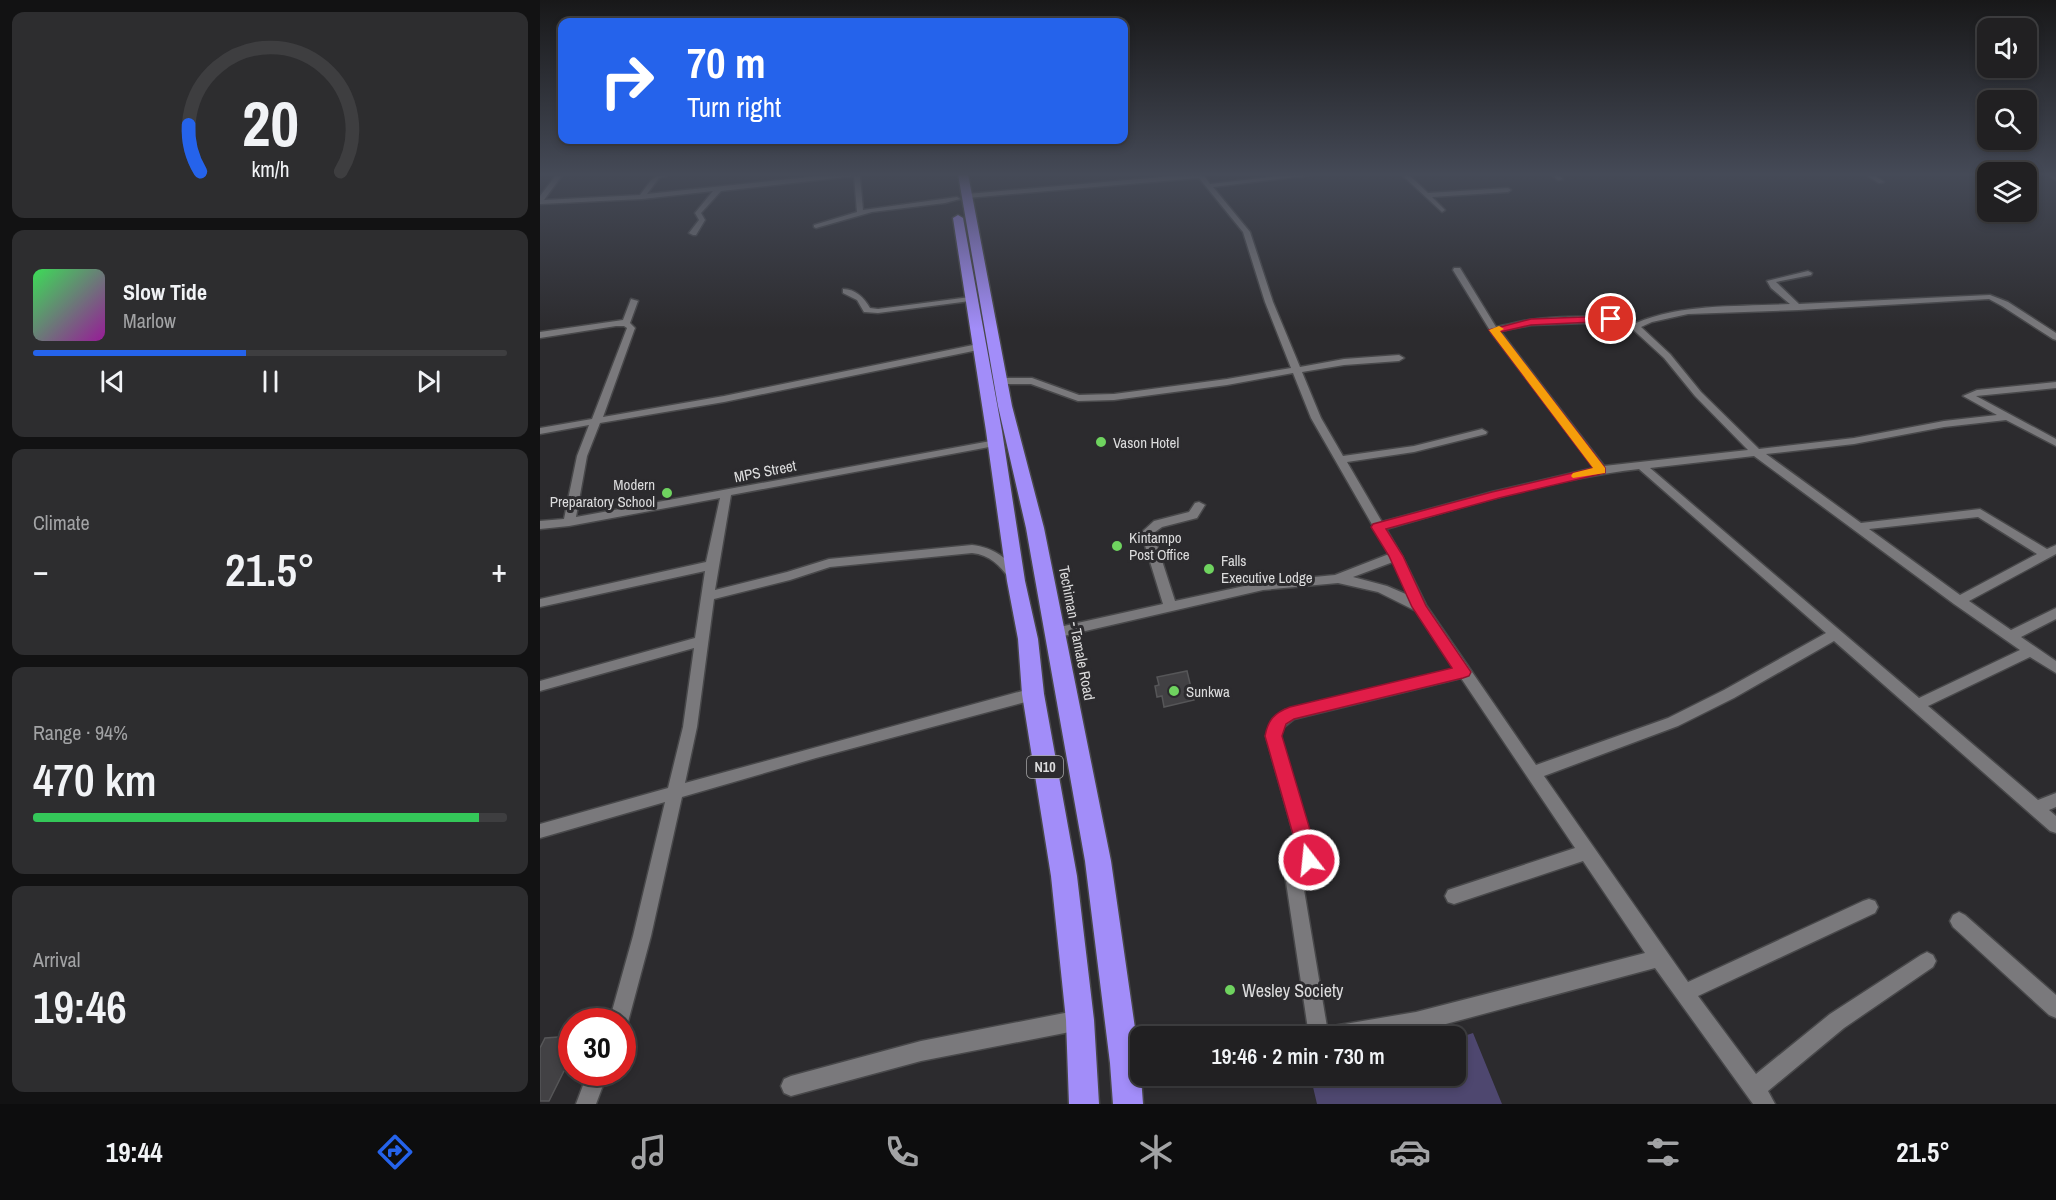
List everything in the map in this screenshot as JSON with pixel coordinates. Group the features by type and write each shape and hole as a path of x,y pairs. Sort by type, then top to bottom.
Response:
{"highway":[{"name":"Techiman - Tamale Road","path":"964,226 970,299 996,443 1016,580 1028,639 1033,694 1064,876 1080,1020 1084,1104"},
{"name":"Techiman - Tamale Road","path":"970,226 1002,381 1005,406 1035,528 1098,861 1130,1050"},
{"path":"1028,639 1055,633"},
{"name":"Techiman - Tamale Road","path":"1128,1104 1130,1083"}],"street":[{"path":"693,233 698,226"},
{"path":"1241,226 1246,232 1296,371 1316,418 1396,556 1419,607 1659,958 1760,1096 1837,1021 1927,961"},
{"path":"1457,270 1494,330 1601,470"},
{"path":"1799,308 1771,281 1808,273"},
{"path":"846,291 860,298 867,310 878,311 970,299"},
{"path":"1636,326 1650,320 1688,312 1990,297 2056,337"},
{"path":"626,323 634,301"},
{"path":"1494,330 1531,322 1611,319 1630,322 1667,356 1698,394 1755,451 1959,601 2056,668"},
{"path":"540,335 626,323"},
{"path":"569,522 582,456 631,328 626,323"},
{"path":"540,431 724,399 978,347"},
{"path":"1002,381 1032,381 1078,398 1114,397 1296,371 1355,360 1399,358"},
{"path":"2056,385 1977,393 1968,396 2056,443"},
{"path":"1378,527 1496,494 1601,470 1854,441 1944,424 2007,417"},
{"path":"1339,460 1414,449 1482,432"},
{"name":"MPS Street","path":"540,525 569,522 996,443"},
{"path":"1641,465 2056,826"},
{"path":"622,1008 642,936 690,727 712,565 726,493"},
{"path":"1170,606 1149,539 1149,531 1158,524 1194,515 1199,505"},
{"path":"1857,527 1980,513 2051,552"},
{"path":"709,596 790,576 829,563 972,549 987,550 1000,557 1016,580"},
{"path":"1959,601 2051,552"},
{"path":"1337,579 1396,556"},
{"path":"540,603 712,565"},
{"path":"1055,633 1263,586 1337,579 1375,584 1397,593 1419,607"},
{"path":"2009,637 2056,613"},
{"path":"1533,773 1673,722 1729,694 1835,634"},
{"path":"540,686 702,641"},
{"path":"1917,705 2030,651"},
{"path":"1317,1026 1300,915 1293,887 1293,875 1307,865 1309,860 1273,736 1275,726 1290,714 1463,672"},
{"path":"540,831 816,752 1033,694"},
{"path":"2036,808 2056,800"},
{"path":"1454,896 1587,852"},
{"path":"1684,993 1869,907"},
{"path":"1959,921 2056,1008"},
{"path":"1391,1026 1416,1022 1659,958"},
{"path":"791,1086 921,1051 1080,1020"},
{"path":"586,1104 593,1086"}],"shaded area":[{"path":"1473,1033 1502,1104 1317,1104 1313,1087 1316,1086 1466,1086 1466,1035"}],"building":[{"name":"Sunkwa","path":"1187,671 1194,700 1164,707 1162,696 1157,697 1155,686 1159,685 1157,677"},
{"path":"558,1037 558,1083 549,1101 540,1101 540,1048 545,1038"}],"slow traffic":[{"path":"1499,329 1494,330 1601,470 1577,476"}],"place":[{"name":"Vason Hotel","path":"1101,442"},
{"name":"Modern Preparatory School","path":"667,493"},
{"name":"Kintampo Post Office","path":"1117,546"},
{"name":"Falls Executive Lodge","path":"1209,569"},
{"name":"Sunkwa","path":"1174,691"},
{"name":"Wesley Society","path":"1230,990"}],"route":[{"path":"1309,860 1273,736 1275,726 1290,714 1463,672 1419,607 1396,556 1378,527 1496,494 1601,470 1494,330 1531,322 1611,319"}]}
